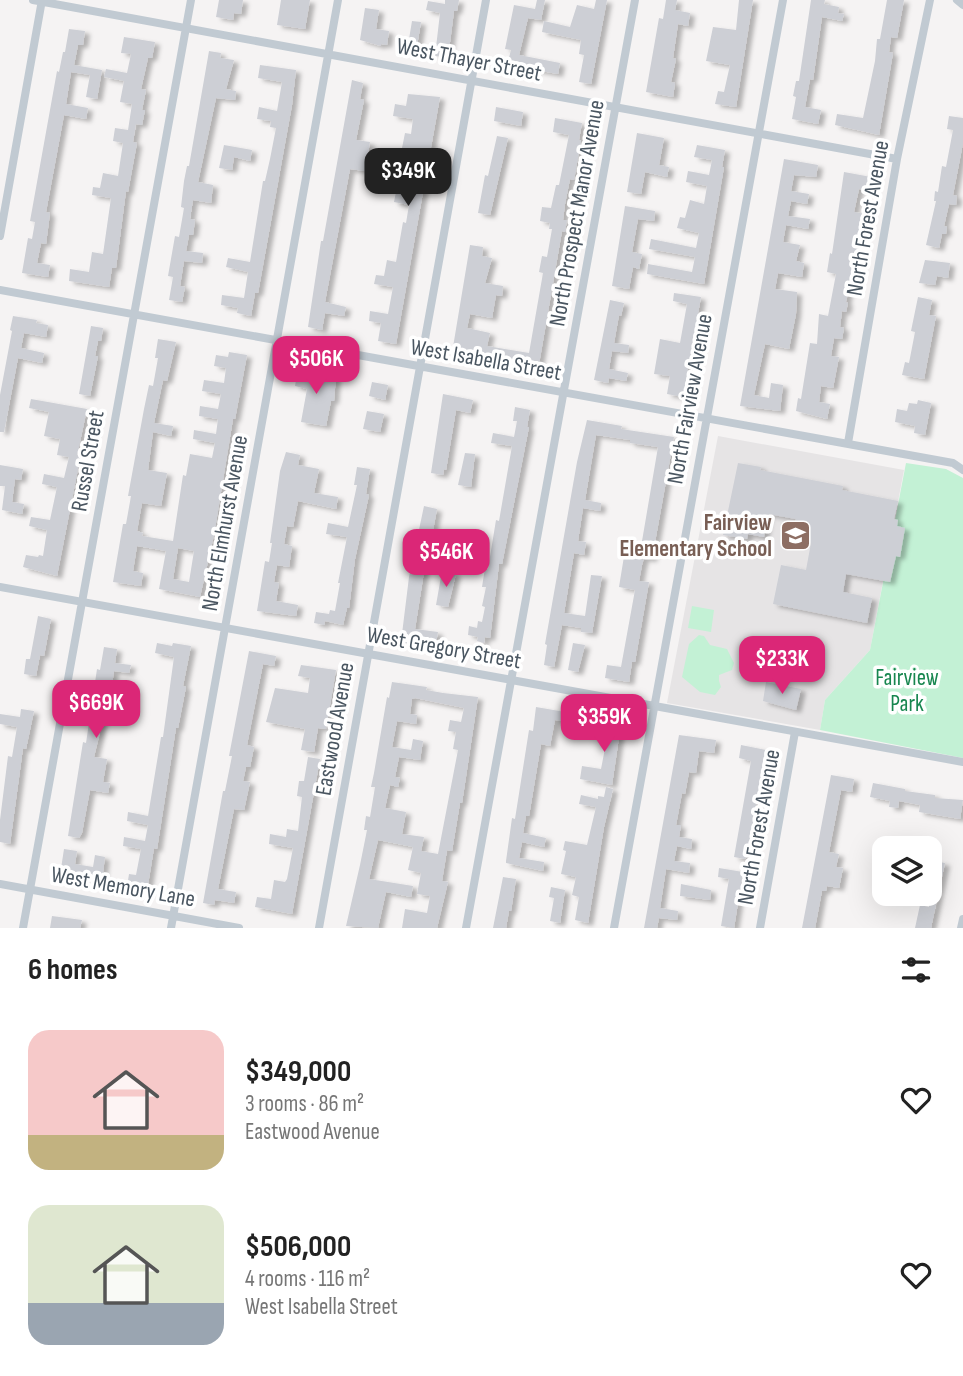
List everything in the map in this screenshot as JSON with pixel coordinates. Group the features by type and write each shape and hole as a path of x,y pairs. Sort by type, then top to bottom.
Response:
{"street":[{"name":"West Thayer Street","path":"39,0 897,159"},
{"path":"0,236 39,0"},
{"name":"Russel Street","path":"23,928 191,0"},
{"name":"North Elmhurst Avenue","path":"171,928 338,0"},
{"name":"Eastwood Avenue","path":"319,928 486,0"},
{"name":"North Prospect Manor Avenue","path":"466,928 635,0"},
{"name":"North Fairview Avenue","path":"614,928 783,0"},
{"name":"North Forest Avenue","path":"848,443 897,159 930,0"},
{"path":"957,0 963,5"},
{"name":"West Isabella Street","path":"0,290 564,394 848,443 953,463 963,470"},
{"name":"West Gregory Street","path":"0,587 963,762"},
{"name":"North Forest Avenue","path":"760,928 795,732"},
{"name":"West Memory Lane","path":"0,884 239,928"},
{"path":"961,928 963,919"}],"shaded area":[{"name":"Fairview Elementary School","path":"718,436 904,470 870,650 825,700 820,730 667,703"}],"green space":[{"name":"Fairview Park","path":"906,463 946,469 963,478 963,758 820,730 825,700 870,650"},
{"path":"692,606 714,610 711,632 688,628"},
{"path":"699,635 704,636 710,645 727,649 734,663 732,670 719,675 721,687 715,695 700,692 682,677 689,644"}],"building":[{"path":"219,0 243,0 241,14 234,13 233,20 216,17"},
{"path":"281,0 310,0 305,29 277,25"},
{"path":"445,0 459,0 457,11 454,11 448,58 435,56 440,13 426,10 428,1 445,4"},
{"path":"537,0 545,0 541,20 528,18 519,55 560,63 558,74 507,65 511,50 505,49 514,5 535,9"},
{"path":"596,0 607,0 591,84 579,82 584,55 579,54 581,40 542,32 544,21 570,27 577,5 594,9"},
{"path":"666,0 677,0 675,10 690,13 688,26 678,24 673,58 676,59 671,82 675,83 673,97 646,92 659,18 663,19"},
{"path":"739,0 753,0 736,107 715,104 718,91 724,92 730,65 706,61 713,27 736,30"},
{"path":"811,0 825,0 824,4 839,7 838,13 844,14 842,21 822,17 813,80 810,79 805,107 821,110 818,124 792,119 796,97 793,96 796,81 799,81"},
{"path":"887,0 904,0 897,38 891,37 889,52 893,53 879,135 835,125 837,114 863,118"},
{"path":"365,8 379,10 376,29 389,31 387,45 360,40"},
{"path":"412,21 421,22 416,52 407,51"},
{"path":"69,29 85,31 83,45 78,45 74,65 102,70 97,99 86,97 90,75 71,72 66,104 88,108 86,119 64,115 46,212 50,213 46,244 41,243 37,263 50,265 48,277 22,273 28,238 32,239 35,222 30,221 57,71 59,72 65,52"},
{"path":"124,37 155,42 152,58 148,58 141,89 146,90 142,110 145,110 142,125 136,124 133,142 137,143 128,192 126,191 116,268 112,268 109,287 69,281 70,269 89,272 92,252 103,254 111,198 92,195 93,187 100,188 103,173 118,176 123,143 113,141 115,128 128,130 132,104 120,102 124,81 104,77 106,69 127,73 131,54 121,53"},
{"path":"209,51 221,53 220,58 234,60 226,89 236,91 235,100 216,98 198,182 213,185 211,203 193,200 190,219 195,220 193,235 189,235 186,251 203,253 202,263 184,261 180,286 185,287 182,302 169,300 173,277 168,276 175,236 179,237 184,208 181,207 184,181"},
{"path":"260,65 296,70 258,293 255,293 251,316 237,313 238,308 221,305 222,295 244,298 248,272 226,267 228,258 250,262 263,181 276,128 270,127 271,121 257,119 259,107 277,111 282,82 258,78"},
{"path":"352,80 363,83 360,99 364,100 356,140 370,142 367,160 374,161 372,172 350,169 325,302 346,307 344,316 325,313 322,330 308,327 321,241"},
{"path":"408,94 440,97 396,344 378,341 381,323 369,321 370,311 388,314 393,287 374,284 376,275 384,276 387,260 396,262 403,222 406,223 409,205 394,202 396,192 410,195 415,156 401,153 405,133 411,134 413,119 393,116 395,104 406,106"},
{"path":"496,107 523,112 521,126 494,121"},
{"path":"949,116 963,118 963,143 953,195 957,196 956,205 949,204 944,226 947,227 946,234 942,234 939,248 926,245 936,201 935,191 938,192 942,166 946,167 953,130 947,129"},
{"path":"555,118 582,123 581,141 574,180 570,179 565,204 563,220 567,220 565,232 562,231 538,370 515,366 516,362 452,353 470,245 483,247 482,256 492,258 485,283 503,286 502,296 496,295 492,318 470,314 467,328 490,333 487,346 529,353 543,273 539,272 542,256 547,257 552,229 549,229 550,223 540,221 542,207 551,208 556,185 559,185 569,135 553,132"},
{"path":"637,133 664,138 659,165 669,167 667,177 645,172 641,194 627,192"},
{"path":"497,136 508,138 490,215 478,213 485,175 488,176"},
{"path":"224,145 252,150 250,161 234,157 232,170 219,168"},
{"path":"697,145 725,150 704,284 647,274 648,264 692,272 695,257 649,249 651,239 696,248 699,233 677,228 680,217 685,218 690,200 704,204 707,186 686,182 688,171 709,175 712,160 694,157"},
{"path":"784,159 818,165 816,177 794,175 791,191 809,194 807,204 791,201 788,216 810,219 808,229 786,225 783,242 800,245 796,261 804,263 802,277 778,273 775,289 797,292 789,349 765,344 754,395 769,398 771,383 783,385 780,411 740,406"},
{"path":"844,172 871,177 869,191 859,189 854,212 865,214 863,226 860,225 846,312 842,311 842,339 834,338 831,356 839,357 833,388 821,386 819,402 830,404 827,419 796,411 798,398 801,399 810,343 817,344 819,314 828,316 836,274 827,272"},
{"path":"625,206 655,211 654,221 638,219 632,252 642,254 639,269 633,267 629,289 612,286"},
{"path":"925,260 950,263 948,278 937,276 935,285 919,283"},
{"path":"674,293 701,297 683,397 667,394 670,376 654,374 660,339 680,343 687,304 673,301"},
{"path":"918,297 932,300 929,315 936,316 924,379 902,375 905,362 909,363 915,332 911,331"},
{"path":"610,300 624,303 614,343 629,345 628,353 612,351 609,369 628,373 626,381 609,378 608,383 594,380"},
{"path":"13,316 37,320 36,323 48,325 46,337 24,333 21,348 44,353 42,363 18,358 4,432 0,432 0,395"},
{"path":"91,326 103,328 95,356 98,356 90,396 79,394"},
{"path":"158,339 176,342 167,381 163,380 154,423 173,426 171,436 153,432 148,470 167,473 161,506 142,503 137,531 143,533 142,536 173,541 183,475 186,476 190,454 212,458 215,443 193,439 194,430 216,434 218,419 199,416 200,406 218,409 221,394 202,391 204,380 224,383 226,368 214,366 216,355 228,357 229,352 247,355 200,597 159,589 166,551 137,546 133,571 143,573 141,586 113,582 123,524 126,524 131,496 128,496 144,409 149,385 153,386 158,358 155,358","holes":["178,548 194,551 189,582 173,579"]},
{"path":"298,369 336,376 334,401 331,401 326,426 301,422 307,389 295,386"},
{"path":"372,382 388,385 385,400 369,396"},
{"path":"443,394 473,400 470,413 456,410 443,475 431,473"},
{"path":"31,399 87,409 57,576 23,567 26,555 43,556 47,530 29,526 31,517 50,520 57,487 42,484 44,474 64,478 69,457 57,455 60,439 44,436 49,412 29,408"},
{"path":"918,400 931,403 925,435 914,433 915,426 895,422 897,409 907,411 909,403 917,404"},
{"path":"515,407 530,410 529,427 502,564 499,564 490,638 485,637 484,643 477,641 478,637 468,635 469,626 477,628 478,621 482,622 485,607 482,606 486,587 482,587 485,568 488,569 496,520 499,521 512,446 491,443 493,433 514,437 517,421 513,421"},
{"path":"367,411 384,414 380,432 363,429"},
{"path":"587,420 622,426 621,429 674,437 652,559 644,558 639,581 649,582 629,682 605,678 607,665 621,667 635,590 619,587 626,544 641,547 658,447 630,443 630,440 596,435 585,500 601,503 600,511 583,508 578,541 586,542 584,555 574,553 564,613 585,616 591,575 602,576 592,633 562,625 554,667 544,665 545,644"},
{"path":"286,452 300,455 298,465 319,469 314,493 338,497 336,509 298,501 293,527 287,526 284,544 292,546 289,567 277,565 274,582 279,583 276,601 298,605 296,616 257,611 265,561 269,562 280,471"},
{"path":"465,453 475,454 471,487 458,485"},
{"path":"738,463 761,467 760,470 843,486 842,490 898,501 894,519 898,520 897,526 905,528 900,557 896,556 890,582 846,574 843,592 872,598 867,623 773,604 781,565 806,570 811,543 792,539 796,519 768,514 764,537 748,534 747,539 723,535"},
{"path":"0,465 23,469 21,480 15,479 12,502 24,504 22,514 2,510 5,486 0,486"},
{"path":"357,467 370,469 366,494 369,495 355,559 349,608 343,625 325,621 324,625 314,623 316,612 329,614 330,610 335,611 347,537 326,534 328,523 348,527 357,485 354,485"},
{"path":"424,506 437,509 432,536 443,538 440,555 427,553 415,629 438,632 435,648 401,642 409,577"},
{"path":"442,571 456,574 448,607 436,605"},
{"path":"38,616 51,619 44,656 40,655 36,676 24,674 26,659 30,659"},
{"path":"157,643 191,646 157,849 154,848 147,891 127,887 129,874 136,875 141,849 123,846 124,837 145,841 148,825 127,821 128,812 148,816 163,737 174,657 155,653"},
{"path":"573,643 585,645 578,672 568,670"},
{"path":"104,647 117,649 115,663 131,665 129,673 114,671 112,685 132,689 130,699 109,695 94,757 107,759 103,782 110,783 108,793 90,790 79,838 68,836 83,742 86,743 97,669 100,670"},
{"path":"249,651 276,656 274,666 263,664 247,745 254,747 250,767 246,767 243,781 250,782 244,810 234,809 218,889 236,892 234,903 215,900 214,905 203,903 232,756 229,756"},
{"path":"301,665 336,670 326,729 318,728 314,752 301,750 305,729 266,722 275,688 308,693 310,678 298,676"},
{"path":"392,682 478,697 462,803 452,851 447,850 442,881 448,882 437,928 402,928 405,909 427,913 430,896 417,894 421,873 408,870 413,847 378,840 369,879 413,886 411,897 386,892 378,928 346,926 367,830 364,830 366,816 370,817 375,787 371,787 387,697 389,698","holes":["415,698 464,708 461,722 450,720 448,731 456,732 453,749 458,750 438,854 421,851 424,837 402,834 406,812 385,808 390,785 398,787 400,778 395,777 399,757 420,760 423,741 413,739 411,750 392,747 397,721 416,724 417,715 410,714 412,699"]},
{"path":"766,682 801,689 796,710 763,701"},
{"path":"536,707 565,712 564,721 555,720 550,746 541,744 529,816 526,816 523,833 546,838 544,847 522,842 519,858 544,862 543,871 506,863 512,818 515,819 529,730 533,731"},
{"path":"21,709 34,711 26,749 23,748 10,844 0,842 0,820 8,756 12,757 17,727 0,724 0,714 20,717"},
{"path":"592,720 621,724 612,785 580,779 582,766 601,769 608,733 591,731"},
{"path":"679,735 716,740 714,753 699,751 696,773 689,772 685,794 682,793 676,825 681,825 679,837 692,839 691,849 677,846 674,861 690,863 689,873 666,869 660,908 678,911 677,920 659,918 657,928 644,928"},
{"path":"741,745 766,750 745,859 734,857 751,761 739,758"},
{"path":"308,757 320,759 292,914 255,907 257,897 271,899 274,880 285,882 287,879 293,848 269,844 270,834 286,837 287,829 298,831 302,797 297,796 299,781 304,781"},
{"path":"831,775 854,779 852,792 841,790 829,852 839,854 836,867 843,868 839,888 827,886 826,891 822,891 815,928 802,928"},
{"path":"873,783 935,795 935,798 963,800 960,819 919,812 920,805 899,801 898,808 889,807 890,801 870,797"},
{"path":"606,787 613,789 588,923 575,920 579,897 572,895 576,877 561,874 566,851 563,850 565,841 587,845 596,807 579,804 581,795 598,799 598,796 604,797"},
{"path":"64,849 77,851 75,864 93,867 95,855 105,857 102,880 80,875 80,879 60,875"},
{"path":"719,868 743,872 734,928 721,926 729,879 718,877"},
{"path":"503,877 516,879 511,911 506,928 493,928"},
{"path":"681,884 711,890 710,900 680,896"},
{"path":"551,887 565,890 560,923 550,921 554,898 549,897"},
{"path":"920,906 936,906 931,928 915,928"},
{"path":"52,916 82,920 80,928 50,928"}],"place":[{"name":"Fairview Elementary School","path":"795,536"}]}
